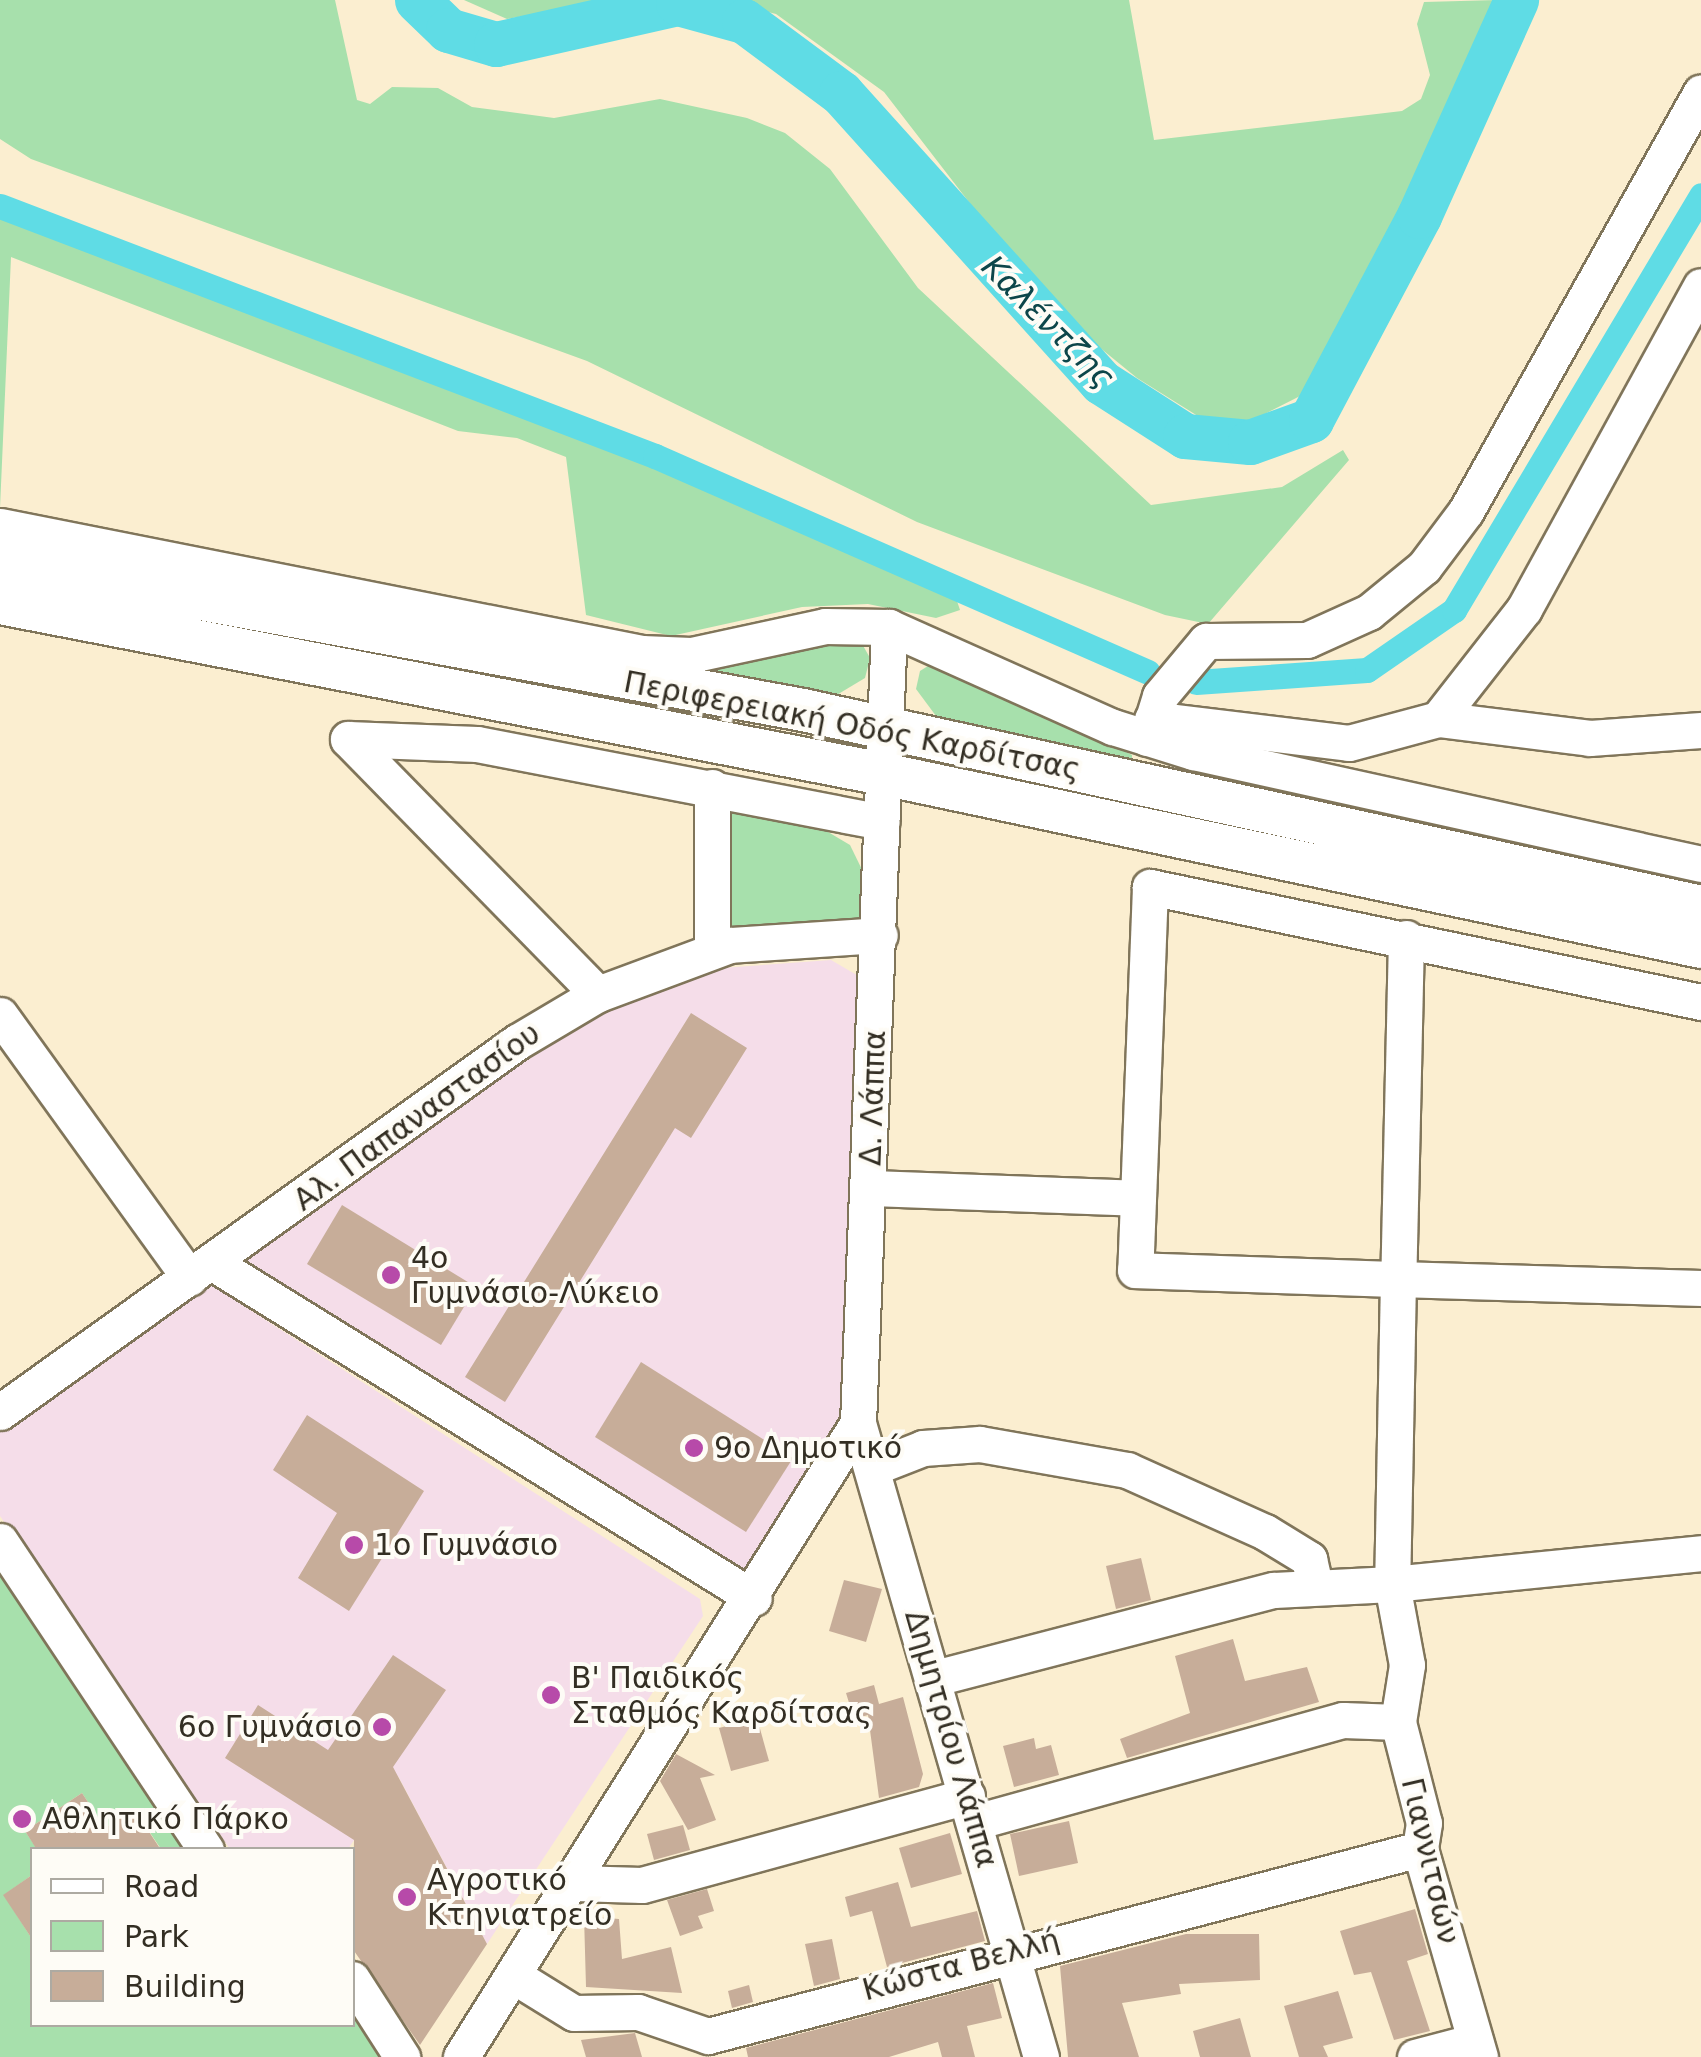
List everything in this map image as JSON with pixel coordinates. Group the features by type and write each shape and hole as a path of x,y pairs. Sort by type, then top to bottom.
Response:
{"main road":[{"name":"Περιφερειακή Οδός Καρδίτσας","path":"0,562 884,727 1701,906"},
{"name":"Περιφερειακή Οδός Καρδίτσας","path":"0,602 884,774 1701,948"}],"street":[{"path":"1150,728 1168,683 1206,641 1306,640 1369,612 1424,567 1466,511 1701,94"},
{"path":"1438,719 1524,609 1701,286"},
{"path":"0,526 642,654 691,655 825,626 888,628 1150,728 1701,864"},
{"name":"Δ. Λάππα","path":"858,1422 880,935 888,628"},
{"path":"1150,728 1349,743 1438,719 1590,738 1701,730"},
{"path":"598,994 348,738 477,744 712,786 882,822"},
{"path":"712,786 712,949"},
{"path":"1701,1002 1150,887 1135,1270 1701,1288"},
{"name":"Αλ. Παπαναστασίου","path":"0,1412 517,1042 598,994 712,949 880,935"},
{"path":"574,1883 642,1885 1343,1720 1398,1722 1407,1665 1392,1584 1406,938"},
{"path":"0,1015 201,1270 754,1598"},
{"path":"869,1188 1138,1198"},
{"path":"473,2050 514,1976 754,1598 858,1422"},
{"name":"Δημητρίου Λάππα","path":"858,1422 935,1678 1041,2057"},
{"path":"872,1468 923,1448 980,1444 1127,1470 1266,1532 1309,1559 1315,1584"},
{"path":"0,1541 204,1847"},
{"path":"935,1678 1315,1584 1392,1584 1701,1553"},
{"name":"Γιαννιτσών","path":"1398,1722 1424,1824 1420,1849 1478,2049"},
{"name":"Κώστα Βελλή","path":"514,1976 574,2012 638,2012 696,2037 1012,1950 1420,1849"},
{"path":"355,1984 402,2057"},
{"path":"1415,2057 1478,2049"}],"shaded area":[{"path":"831,960 862,978 845,1419 748,1577 237,1261 535,1046 624,997 694,970"},
{"path":"208,1283 700,1599 703,1616 487,1944 398,1776 349,1847 229,1847 0,1516 0,1430"}],"green space":[{"path":"0,0 335,0 357,100 370,104 392,87 438,88 472,107 554,118 660,99 747,118 785,133 830,169 918,288 1151,505 1282,487 1343,450 1349,460 1208,624 1165,615 917,522 587,361 31,159 0,139"},
{"path":"464,0 616,0 507,19"},
{"path":"719,0 1129,0 1154,140 1402,111 1421,99 1430,75 1417,24 1424,2 1497,0 1334,352 1308,392 1245,424 1201,418 1137,378 1050,307 884,92 776,14"},
{"path":"0,214 658,466 955,595 960,610 936,618 868,604 802,607 671,636 586,615 566,457 517,438 458,431 11,257 0,508"},
{"path":"832,639 861,642 870,658 865,678 835,696 689,670"},
{"path":"939,659 1132,755 1132,763 939,720 916,689 920,671"},
{"path":"726,807 818,826 850,845 870,886 860,919 718,932"},
{"name":"Αθλητικό Πάρκο","path":"0,1571 186,1847 160,1847 134,1809 105,1828 82,1793 25,1831 36,1847 30,1847 30,1876 4,1895 30,1936 30,2027 355,2027 355,2020 379,2057 0,2057"}],"building":[{"path":"691,1013 747,1048 691,1138 675,1128 505,1402 465,1377"},
{"name":"4ο Γυμνάσιο-Λύκειο","path":"342,1205 476,1287 441,1345 307,1264"},
{"name":"9ο Δημοτικό","path":"641,1362 793,1458 746,1532 595,1437"},
{"name":"1ο Γυμνάσιο","path":"307,1415 424,1491 349,1611 298,1578 337,1513 273,1470"},
{"path":"1141,1558 1151,1600 1116,1609 1106,1566"},
{"path":"844,1580 882,1589 866,1642 829,1631"},
{"path":"1233,1639 1245,1681 1307,1667 1319,1702 1127,1758 1120,1739 1190,1713 1175,1656"},
{"path":"393,1655 446,1690 393,1767 487,1944 420,2045 355,1952 354,1840 225,1758 258,1705 328,1750"},
{"path":"874,1685 879,1704 903,1697 923,1774 919,1787 879,1798 868,1715 854,1719 846,1693"},
{"path":"757,1718 769,1761 731,1771 719,1728"},
{"path":"1034,1738 1036,1749 1051,1745 1059,1775 1014,1787 1003,1746"},
{"path":"676,1754 715,1775 700,1778 716,1820 688,1830 660,1781"},
{"path":"82,1793 105,1828 134,1809 159,1847 35,1847 25,1831"},
{"path":"1069,1821 1078,1863 1019,1876 1010,1834"},
{"path":"683,1825 690,1850 654,1860 647,1834"},
{"path":"950,1833 962,1874 911,1888 899,1848"},
{"path":"30,1876 30,1936 3,1895"},
{"path":"898,1882 911,1927 977,1911 985,1941 887,1967 872,1911 850,1917 845,1897"},
{"path":"707,1889 714,1911 698,1916 703,1928 680,1936 667,1900"},
{"path":"1415,1909 1428,1954 1407,1961 1430,2031 1394,2040 1371,1972 1354,1975 1340,1931"},
{"path":"584,1916 619,1919 622,1959 671,1947 682,1993 586,1987"},
{"path":"1186,1934 1259,1934 1260,1980 1179,1984 1181,1994 1122,2003 1139,2057 1068,2057 1060,1966"},
{"path":"832,1939 840,1979 814,1986 805,1944"},
{"path":"993,1983 1002,2018 967,2026 975,2057 942,2057 938,2042 889,2057 748,2057 746,2048"},
{"path":"749,1985 753,2002 732,2008 728,1991"},
{"path":"1338,1991 1353,2038 1323,2046 1328,2057 1299,2057 1284,2006"},
{"path":"1240,2018 1251,2057 1200,2057 1193,2031"},
{"path":"635,2033 642,2057 586,2057 581,2040"}],"waterway":[{"name":"Καλέντζης","path":"417,0 448,30 496,44 678,3 744,21 841,93 1101,382 1185,436 1250,442 1311,420 1419,216 1516,0"},
{"path":"1196,682 1367,670 1454,610 1701,195"},
{"path":"0,206 655,456 1148,672"}],"place":[{"name":"4ο Γυμνάσιο-Λύκειο","path":"391,1275"},
{"name":"9ο Δημοτικό","path":"694,1448"},
{"name":"1ο Γυμνάσιο","path":"354,1545"},
{"name":"Β' Παιδικός Σταθμός Καρδίτσας","path":"551,1695"},
{"name":"6ο Γυμνάσιο","path":"382,1727"},
{"name":"Αθλητικό Πάρκο","path":"22,1819"},
{"name":"Αγροτικό Κτηνιατρείο","path":"407,1897"}]}
